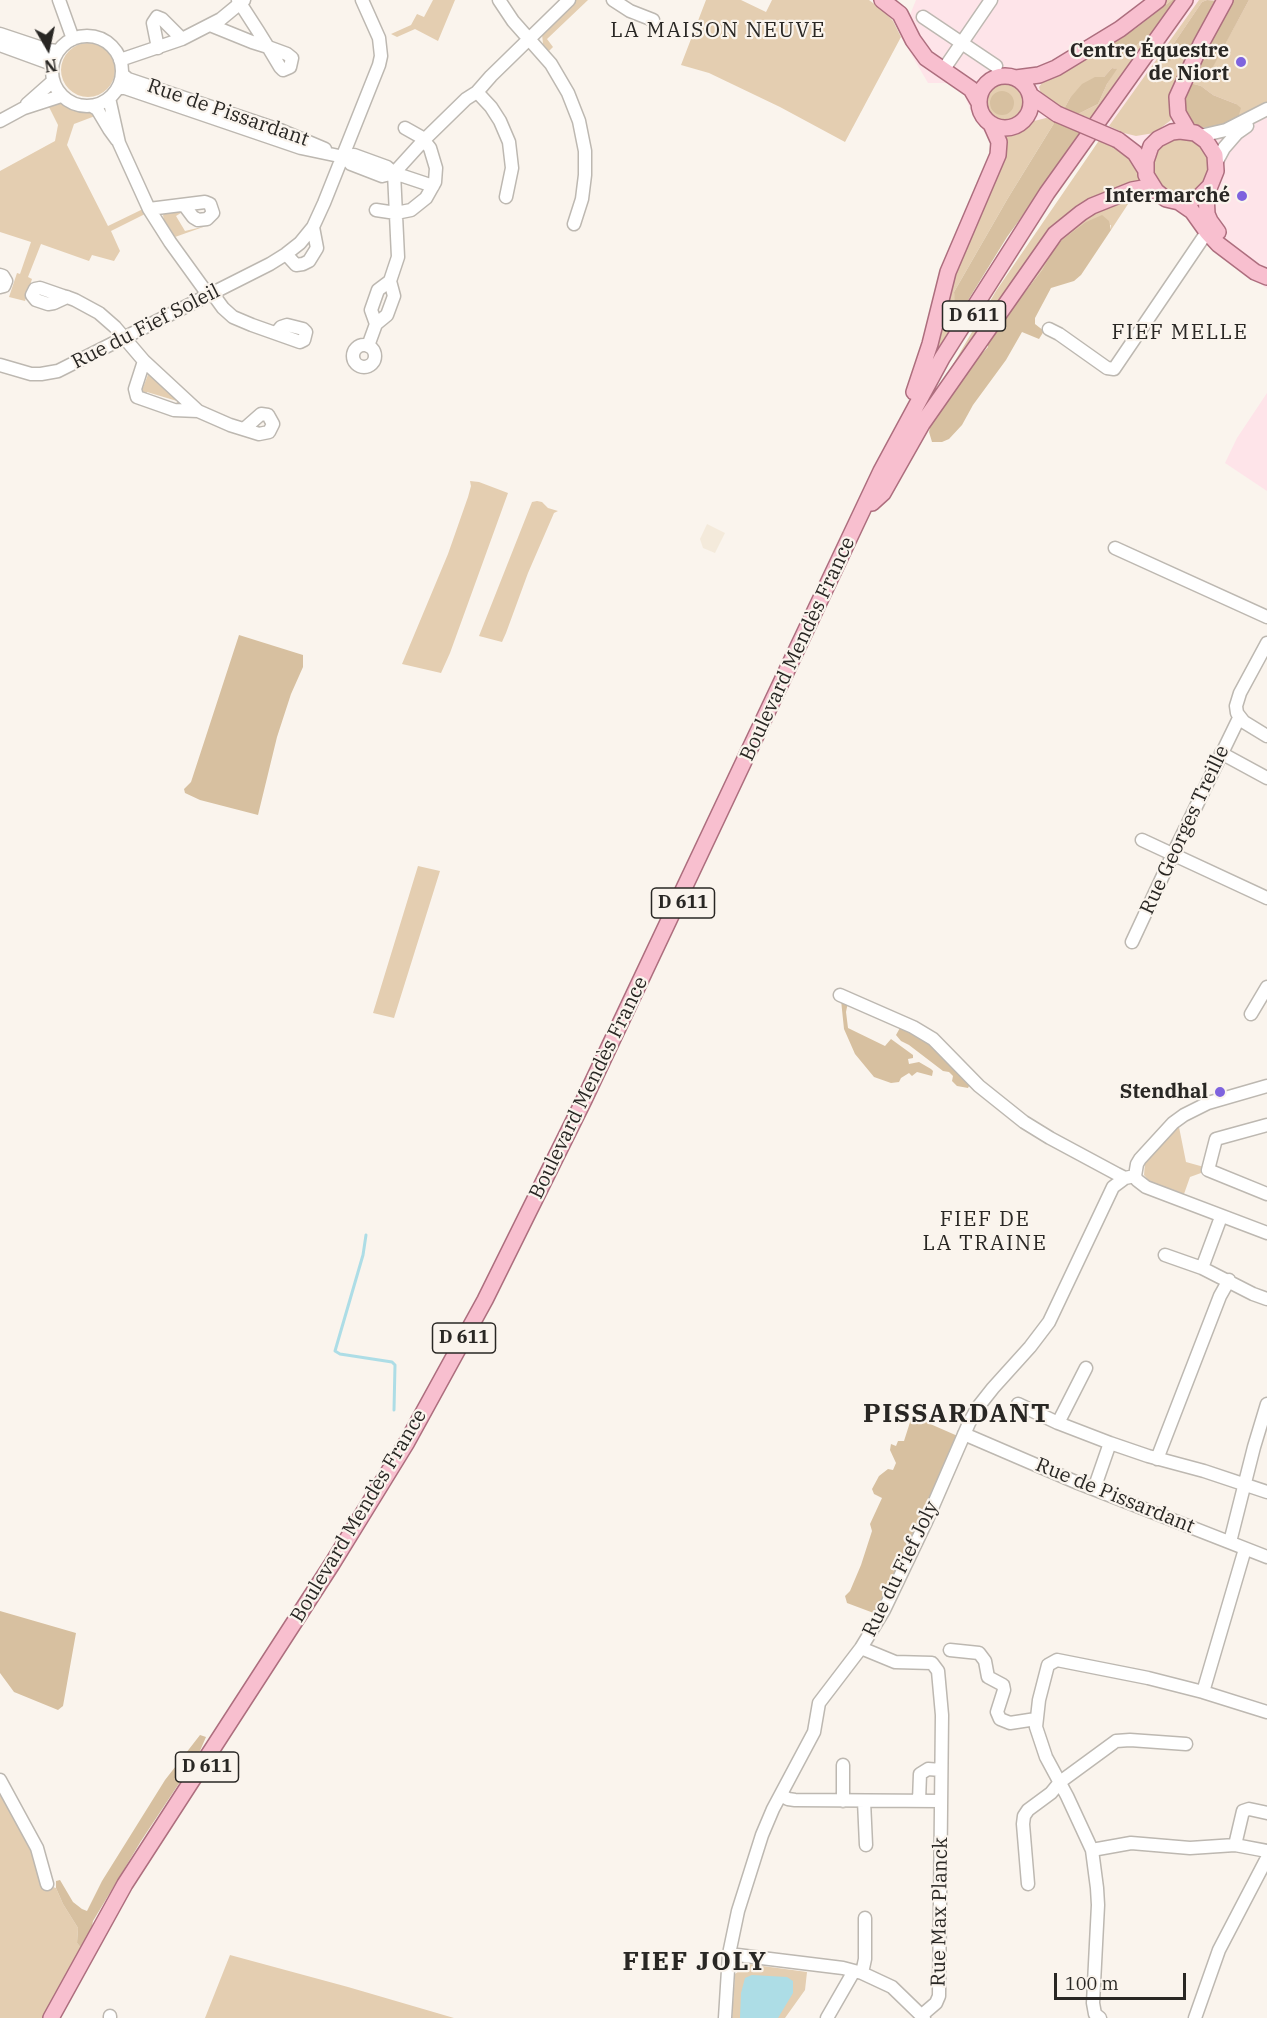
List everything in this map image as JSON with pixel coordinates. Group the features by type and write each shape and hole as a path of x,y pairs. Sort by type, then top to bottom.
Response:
{"main road":[{"path":"882,0 900,14 913,40 931,63 972,76 994,72 1016,78 1039,75 1056,68 1120,29 1158,0"},
{"path":"891,0 904,10 922,43 971,89 978,101 981,114 991,124 1010,128 1040,113 1057,114"},
{"name":"D 611","path":"1090,138 1185,0"},
{"name":"D 611","path":"1090,138 1191,0"},
{"path":"1030,95 1057,114 1118,140 1135,153 1145,169 1148,181 1166,199 1179,202 1193,200 1206,192 1214,179 1216,163 1211,148 1195,134 1178,113 1177,97 1201,44 1226,0"},
{"path":"978,101 981,90 994,72"},
{"path":"1016,78 1025,85 1030,95 1031,107 1026,118"},
{"path":"881,471 879,466 906,413 919,381 948,272 998,154 999,142 991,124"},
{"path":"1118,140 1158,139 1172,132 1195,134"},
{"name":"Boulevard Mendès France","path":"51,2018 102,1923 156,1833 332,1564 407,1442 485,1300 584,1100 881,471 911,413 960,328 1047,194 1090,138"},
{"name":"Boulevard Mendès France","path":"58,2018 107,1925 145,1863 366,1522 490,1302 567,1149 872,503 915,419 971,321 1090,138"},
{"path":"1145,169 1148,153 1158,139"},
{"path":"872,503 883,493 922,424 1055,234 1081,213 1104,200 1143,188 1156,191"},
{"path":"1206,192 1207,214 1212,226 1267,271"},
{"path":"1179,202 1192,211 1207,232 1254,272 1267,277"}],"street":[{"path":"59,0 73,39"},
{"name":"Rue du Fief Soleil","path":"0,365 31,374 49,373 125,338 210,294 286,254 300,243 313,227 339,155 377,74 381,56 379,38 362,0"},
{"path":"498,0 513,21 551,64 568,93 583,135 585,175 582,199 574,224"},
{"path":"368,346 375,324 387,315 394,294 390,281 398,257 394,173 424,140 466,99 477,92 490,76 569,0"},
{"path":"613,0 630,11 653,20"},
{"path":"946,67 991,0"},
{"path":"120,60 182,39 210,25 241,1 268,47 210,25"},
{"path":"158,48 153,23 157,17 162,19 182,39"},
{"path":"923,17 962,43 994,72"},
{"path":"0,34 9,44 52,64"},
{"path":"89,36 98,38 111,45 120,60 122,74 118,88 109,98 93,106 78,105 61,96 53,81 52,64 58,51 73,39 89,36"},
{"path":"9,44 58,51"},
{"name":"Rue de Pissardant","path":"122,74 128,79 318,144 339,155"},
{"path":"24,108 53,81"},
{"name":"Rue de Pissardant","path":"118,88 125,88 301,148 339,155"},
{"path":"477,92 500,121 509,142 512,168 506,197"},
{"path":"0,121 24,108 61,96"},
{"path":"109,98 118,140"},
{"path":"93,106 118,140 149,209 204,288 233,317 276,333"},
{"path":"1195,134 1226,130 1263,112"},
{"path":"1216,163 1230,140 1263,112"},
{"path":"376,210 396,213 416,207 426,198 433,186 436,173 430,148 416,133 405,128"},
{"path":"339,155 354,155 387,167 394,173 433,186"},
{"path":"149,209 184,205"},
{"name":"Rue du Fief Soleil","path":"286,254 296,265 309,261 317,248 313,227"},
{"path":"1048,329 1059,334 1107,368 1114,369 1207,232"},
{"path":"0,275 6,281 4,286 0,287"},
{"path":"67,297 99,313 125,338 144,361 198,411"},
{"path":"144,361 135,389 138,397 174,410 198,411 244,429"},
{"path":"1115,548 1267,617"},
{"path":"1267,643 1237,700 1239,718 1267,736"},
{"name":"Rue Georges Treille","path":"1132,942 1239,718"},
{"path":"1221,753 1267,778"},
{"path":"1142,840 1267,898"},
{"path":"1267,987 1253,1011 1267,1016"},
{"path":"840,995 913,1027 933,1039 979,1086 1024,1122 1073,1152 1146,1186 1267,1233"},
{"name":"Rue du Fief Joly","path":"725,2018 729,1954 738,1911 762,1835 812,1737 821,1698 861,1648 884,1610 964,1434 985,1398 1049,1322 1113,1187 1130,1177 1140,1159 1173,1123 1196,1108 1221,1098 1267,1086"},
{"path":"1267,1125 1216,1139 1208,1170 1267,1194"},
{"path":"1202,1268 1221,1216"},
{"path":"1165,1255 1202,1268 1267,1299"},
{"path":"1157,1459 1228,1280"},
{"path":"1058,1423 1086,1368"},
{"path":"1018,1404 1058,1423 1110,1443 1267,1492"},
{"path":"1230,1542 1267,1404"},
{"name":"Rue de Pissardant","path":"964,1434 1094,1489 1267,1557"},
{"path":"1094,1489 1110,1443"},
{"path":"1203,1692 1245,1549"},
{"name":"Rue Max Planck","path":"861,1648 895,1662 928,1663 937,1668 942,1715 939,1996 936,2003 923,2017"},
{"path":"950,1650 979,1653 985,1661 988,1677 1003,1684 1004,1690 997,1712 1000,1719 1011,1723 1036,1719"},
{"path":"1100,2018 1095,2014 1093,2003 1098,1905 1092,1851 1039,1739 1036,1719 1048,1665 1057,1660 1148,1678 1267,1712"},
{"path":"1028,1884 1023,1824 1028,1810 1051,1793 1060,1782 1116,1741 1186,1744"},
{"path":"843,1766 843,1801"},
{"path":"919,1801 920,1774 928,1769 941,1770"},
{"path":"0,1780 37,1848 47,1884"},
{"path":"781,1795 788,1799 941,1801"},
{"path":"864,1801 866,1845"},
{"path":"1235,1845 1242,1811 1249,1809 1267,1813"},
{"path":"1092,1851 1131,1843 1190,1848 1235,1845 1267,1851"},
{"path":"1196,2018 1219,1950 1267,1857"},
{"path":"827,2018 865,1959 865,1918"},
{"path":"729,1954 843,1968 858,1972 891,1988 923,2017"}],"shaded area":[{"path":"433,0 455,0 438,41 415,29 397,37 391,34 411,25 417,14 424,17"},
{"path":"576,0 588,0 547,39 553,47 549,51 543,44 542,34"},
{"path":"706,0 741,0 766,12 772,0 869,0 885,12 893,21 901,37 845,142 780,107 709,73 681,65"},
{"path":"916,0 1267,0 1267,289 1197,233 1186,215 1157,202 1140,184 1124,151 1083,132 1034,121 1016,132 988,137 973,117 964,94 947,83 928,83 901,37"},
{"path":"1164,0 1172,0 1135,29 1128,31 1107,47 1112,57 1126,55 1139,43 1147,43 1092,119 1078,114 1098,104 1116,69 1112,68 1104,77 1070,98 1064,109 1042,97 1039,87 1042,83"},
{"path":"1172,0 1177,0 1147,43 1139,43 1126,55 1112,57 1106,47 1128,31 1135,29"},
{"path":"1199,0 1207,0 1202,2 1164,58 1171,60 1176,52 1187,48 1193,49 1172,94 1169,105 1171,120 1154,133 1136,136 1109,126"},
{"path":"1232,0 1249,0 1207,78 1195,73"},
{"name":"Centre Équestre de Niort","path":"1249,0 1267,0 1267,103 1238,118 1236,104 1213,95 1201,86 1190,83 1195,73 1207,77"},
{"path":"1218,1 1193,49 1187,48 1176,52 1166,63 1164,58 1202,2"},
{"path":"83,43 93,43 103,47 111,55 115,70 111,85 103,93 93,97 83,97 73,93 65,85 61,75 61,65 65,55 73,47"},
{"path":"1112,68 1117,69 1098,104 1078,114 1064,109 1082,84 1095,77 1104,77"},
{"path":"1005,80 1020,86 1026,101 1020,116 1005,122 990,116 984,101 990,86"},
{"path":"1190,83 1201,86 1213,95 1236,104 1241,108 1238,118 1215,127 1201,128 1196,125 1184,109 1184,98"},
{"path":"1002,91 1010,95 1014,103 1010,111 1002,115 994,111 990,103 994,95"},
{"path":"60,99 64,104 79,110 93,110 95,116 74,124 67,145 108,226 143,209 145,214 111,231 120,251 114,261 92,255 89,261 41,244 28,277 32,279 25,301 9,297 31,242 0,232 0,171 55,141 58,125 47,103"},
{"path":"1046,118 1056,120 954,292 957,307 962,310 924,378 945,298 1004,135"},
{"path":"1056,120 1083,132 1007,237 962,310 955,303 954,292"},
{"path":"1186,137 1198,142 1207,152 1211,167 1203,186 1186,196 1166,193 1153,180 1153,154 1167,140"},
{"path":"1100,139 1132,158 1138,171 1140,184 1080,209 934,397 996,291"},
{"path":"1132,198 1111,230 1111,225 1061,241 1042,270 1004,318 1063,234 1098,210"},
{"path":"184,211 176,216 185,231 206,226 175,237 164,221 163,215 166,212"},
{"path":"1102,215 1109,221 1111,230 1081,275 1074,281 1051,288 1035,318 1035,324 1044,331 1039,339 1022,332 962,425 949,439 932,442 929,432 931,423 965,372 988,347 988,342 1042,270 1053,251 1061,241 1086,222"},
{"path":"149,372 182,403 182,406 176,408 177,401 147,392 145,399 141,393"},
{"path":"1267,393 1267,491 1225,463 1237,438"},
{"path":"470,481 508,493 450,653 441,673 402,664 448,554 468,497"},
{"path":"537,501 558,511 554,513 528,573 506,633 502,642 479,636 532,502"},
{"path":"707,524 725,533 715,553 703,548 700,539"},
{"path":"239,635 303,655 303,667 291,694 277,737 258,815 200,800 185,793 184,789 191,782"},
{"path":"418,866 440,871 394,1018 373,1013"},
{"path":"841,1000 848,1002 846,1012 848,1028 885,1046 891,1039 913,1055 913,1058 908,1059 909,1064 919,1062 933,1071 932,1076 917,1072 912,1076 909,1073 899,1082 891,1083 874,1077 855,1054 844,1029"},
{"path":"901,1026 917,1032 971,1082 968,1088 957,1086 952,1081 953,1076 949,1072 943,1071 901,1041 896,1035"},
{"path":"1179,1127 1186,1162 1204,1167 1201,1173 1190,1177 1184,1194 1149,1181 1144,1175 1145,1163"},
{"path":"912,1416 960,1437 879,1615 847,1603 845,1596 850,1591 861,1565 872,1531 870,1524 882,1498 874,1494 872,1489 879,1476 888,1469 893,1470 896,1463 890,1450 891,1444 896,1446 898,1441 904,1441"},
{"path":"0,1611 76,1633 63,1706 58,1710 14,1692 0,1673"},
{"path":"200,1735 206,1737 199,1753 141,1841 93,1921 82,1949 77,1943 78,1928 63,1904 56,1888 56,1881 60,1880 73,1902 87,1911 102,1881 165,1780"},
{"path":"0,1790 33,1847 45,1885 56,1888 78,1928 77,1943 82,1949 45,2018 0,2018"},
{"path":"230,1955 348,1987 454,2018 205,2018"},
{"path":"748,1964 807,1972 805,1990 785,2018 732,2018 735,1974"}],"water":[{"path":"752,1975 787,1977 793,1981 793,1993 778,2018 740,2018 741,1993 745,1978"}],"waterway":[{"path":"366,1235 363,1255 335,1351 340,1354 392,1362 395,1365 394,1410"}],"place":[{"name":"Centre Équestre de Niort","path":"1241,62"},
{"name":"Intermarché","path":"1242,196"},
{"name":"Stendhal","path":"1220,1092"}],"district":[{"name":"LA MAISON NEUVE","path":"718,31"},
{"name":"FIEF MELLE","path":"1180,333"},
{"name":"FIEF DE LA TRAINE","path":"985,1232"},
{"name":"PISSARDANT","path":"957,1414"},
{"name":"FIEF JOLY","path":"695,1962"}]}
